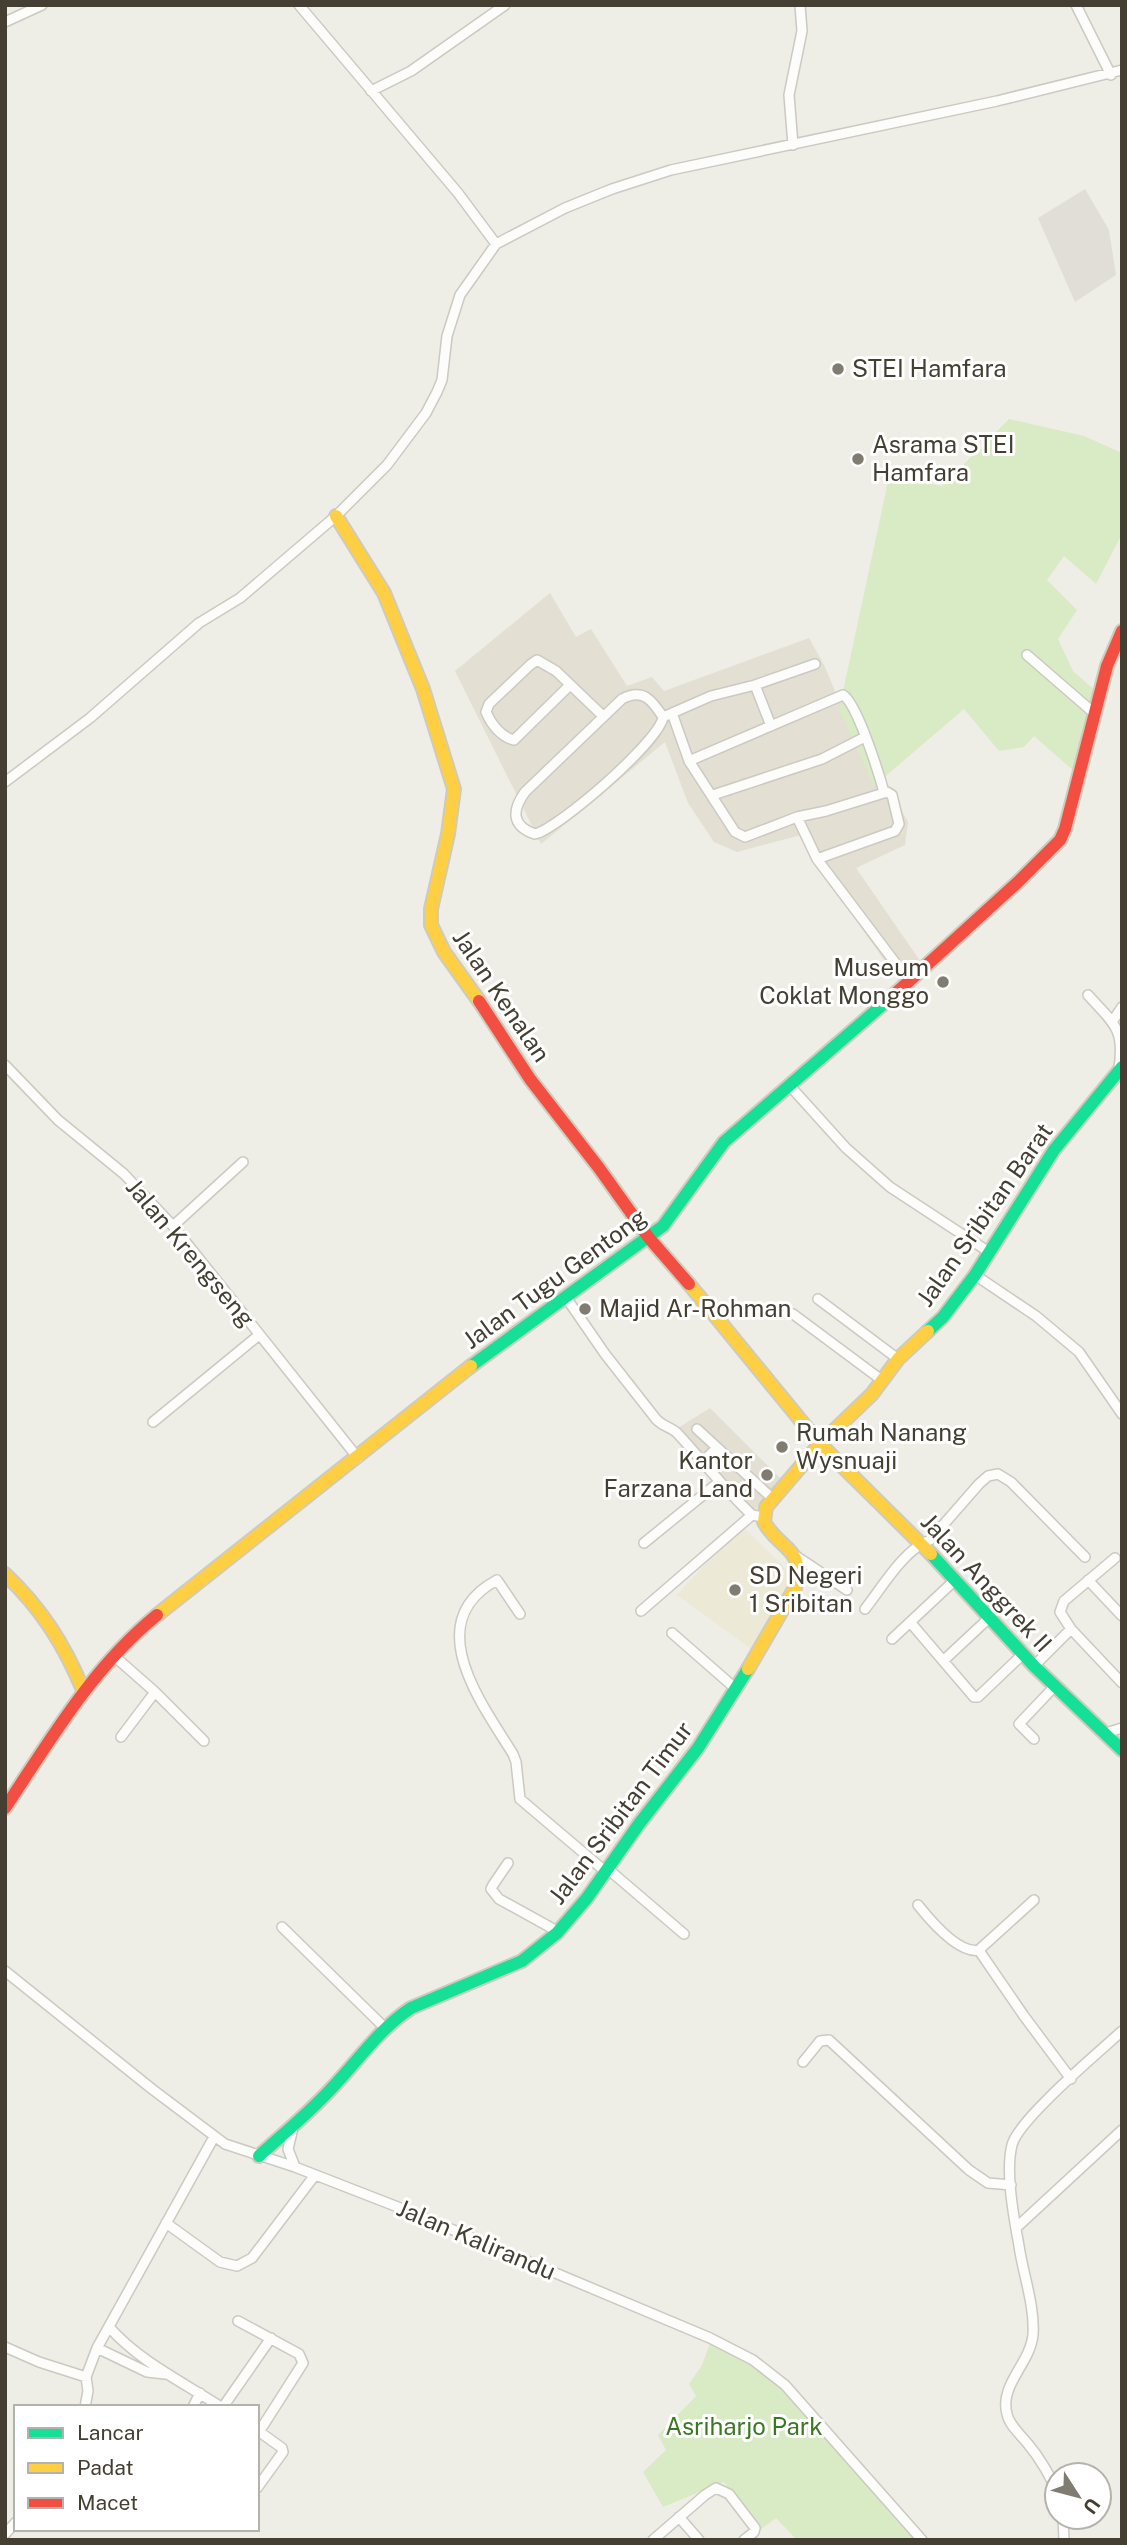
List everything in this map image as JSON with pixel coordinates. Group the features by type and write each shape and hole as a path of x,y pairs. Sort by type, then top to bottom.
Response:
{"street":[{"path":"5,22 42,5"},
{"path":"299,5 458,193 496,244"},
{"path":"371,91 411,71 505,5"},
{"path":"793,145 789,95 802,31 800,5"},
{"path":"1076,5 1111,75"},
{"path":"5,782 90,718 199,622 240,598 336,516 387,465 426,413 442,380 447,336 460,295 496,244 565,208 671,170 1122,71"},
{"name":"Jalan Kenalan","path":"336,516 384,593 424,689 453,789 448,834 431,909 431,925 435,935 514,1056 649,1238 820,1444"},
{"name":"Jalan Tugu Gentong","path":"5,1808 83,1690 113,1656 167,1606 230,1560 503,1341 649,1238 674,1213 705,1164 724,1142 909,981 1060,840 1107,666 1122,631"},
{"path":"1027,654 1094,713"},
{"path":"570,685 514,740 499,732 486,712 489,704 537,660 548,665 570,685 603,716"},
{"path":"815,664 755,685 711,696 668,715 648,742 595,794 549,829 538,834 529,832 515,815 518,802 525,792 603,716 622,699 640,694 668,715 690,761 735,832 742,837 797,817 826,811 884,792 892,795 898,828 817,859"},
{"path":"755,685 771,726"},
{"path":"690,761 843,695 849,700 865,737 884,792"},
{"path":"713,795 822,758 865,737"},
{"path":"797,817 817,859 909,981"},
{"path":"1088,995 1119,1034 1122,1047 1120,1068"},
{"path":"1112,1022 1122,1007"},
{"name":"Jalan Krengseng","path":"5,1065 58,1120 124,1174 173,1226 358,1458"},
{"name":"Jalan Sribitan Barat","path":"820,1444 852,1415 883,1381 898,1359 943,1317 975,1275 1054,1150 1120,1068"},
{"path":"790,1086 846,1148 890,1187 989,1252"},
{"path":"173,1226 243,1162"},
{"path":"975,1275 1036,1316 1079,1352 1122,1414"},
{"path":"565,1296 605,1354 656,1419 677,1432 719,1482 796,1556 847,1590"},
{"path":"818,1299 898,1359"},
{"path":"793,1314 883,1381"},
{"path":"153,1422 259,1335"},
{"path":"697,1429 772,1498"},
{"path":"641,1611 757,1516 820,1444"},
{"name":"Jalan Anggrek II","path":"820,1444 921,1543 1034,1666 1122,1750"},
{"path":"701,1463 717,1448"},
{"path":"865,1609 905,1558 921,1543 930,1540 988,1476 998,1474 1011,1482 1086,1557"},
{"path":"643,1543 719,1482"},
{"name":"Jalan Sribitan Timur","path":"260,2156 337,2082 384,2028 411,2008 538,1951 557,1931 607,1870 698,1747 736,1689 795,1588 799,1576 796,1556"},
{"path":"1115,1558 1087,1580 1061,1606 1060,1612 1071,1629 1122,1683"},
{"path":"5,1574 27,1594 52,1625 67,1650 83,1690"},
{"path":"520,1614 497,1580 474,1598 463,1619 459,1639 469,1681 513,1754 520,1799 684,1934"},
{"path":"1087,1580 1121,1613"},
{"path":"892,1639 954,1581"},
{"path":"943,1661 988,1619"},
{"path":"910,1622 974,1697 978,1697 1023,1654"},
{"path":"1034,1666 1071,1629"},
{"path":"672,1633 736,1689"},
{"path":"113,1656 155,1692 204,1741"},
{"path":"1034,1739 1019,1724 1055,1687"},
{"path":"121,1737 155,1692"},
{"path":"1103,1734 1122,1728"},
{"path":"508,1863 491,1889 494,1894 557,1931"},
{"path":"918,1905 935,1926 967,1950 980,1950 1034,1900"},
{"path":"282,1927 384,2028"},
{"path":"980,1950 1024,2016 1072,2079"},
{"name":"Jalan Kalirandu","path":"5,1971 225,2144 295,2167 466,2234 710,2338 754,2360 785,2385 922,2540"},
{"path":"1043,2469 1031,2448 1008,2419 1006,2412 1005,2401 1009,2386 1020,2370 1033,2336 1031,2309 1016,2228 1011,2185 1011,2150 1022,2126 1122,2031"},
{"path":"803,2062 820,2041 829,2040 969,2170 988,2183 1011,2185"},
{"path":"295,2123 288,2149 295,2167"},
{"path":"1016,2228 1122,2130"},
{"path":"85,2405 88,2391 86,2377 97,2348 214,2137"},
{"path":"166,2223 220,2262 237,2266 252,2258 314,2175"},
{"path":"238,2321 299,2354 303,2363 259,2429"},
{"path":"109,2327 121,2342 166,2375 219,2405"},
{"path":"223,2405 271,2338"},
{"path":"5,2347 39,2362 86,2377"},
{"path":"97,2348 147,2372 166,2375"},
{"path":"194,2405 200,2393"},
{"path":"259,2432 282,2448 283,2452 259,2485"},
{"path":"653,2540 711,2490 721,2489 729,2494 755,2528 744,2540"},
{"path":"679,2517 699,2540"}],"shaded area":[{"path":"1085,189 1109,230 1116,275 1075,302 1038,218"},
{"path":"550,593 576,637 591,629 627,686 652,677 664,691 809,638 887,791 891,792 908,822 905,845 856,868 925,968 902,986 819,867 801,835 737,852 714,842 688,803 665,742 541,844 455,671"},
{"path":"710,1408 781,1479 755,1510 750,1510 678,1428"},
{"name":"SD Negeri 1 Sribitan","path":"744,1528 785,1568 790,1580 790,1585 751,1649 677,1595 707,1562"}],"green space":[{"path":"1009,419 1084,436 1122,453 1122,534 1096,584 1064,556 1047,580 1077,610 1058,639 1073,671 1097,692 1075,772 1034,736 1024,747 999,751 964,709 874,786 839,710 889,477 942,486"},
{"name":"Asriharjo Park","path":"710,2343 746,2358 785,2386 921,2540 797,2540 776,2518 760,2530 724,2482 663,2507 643,2472 666,2450 658,2435 696,2396 689,2384 702,2365"}],"traffic: fast":[{"path":"471,1366 663,1226 724,1142 895,994"},
{"path":"928,1331 943,1317 975,1275 1054,1150 1122,1067"},
{"path":"931,1554 1034,1666 1122,1750"},
{"path":"259,2156 323,2098 378,2036 411,2008 522,1961 557,1933 587,1898 639,1824 698,1748 748,1669"}],"traffic: slow":[{"path":"336,516 384,593 423,689 454,789 448,834 431,909 431,925 444,952 479,1001"},
{"path":"689,1284 820,1444 931,1554"},
{"path":"748,1669 795,1588 797,1575 797,1564 790,1550 764,1522 766,1507 820,1444 872,1394 898,1359 928,1331"},
{"path":"157,1615 471,1366"},
{"path":"5,1574 30,1600 50,1627 83,1690"}],"traffic: jam":[{"path":"895,994 1060,840 1107,666 1122,631"},
{"path":"479,1001 530,1079 649,1238 689,1284"},
{"path":"5,1808 92,1681 157,1615"}],"place":[{"name":"STEI Hamfara","path":"838,369"},
{"name":"Asrama STEI Hamfara","path":"858,459"},
{"name":"Museum Coklat Monggo","path":"943,982"},
{"name":"Majid Ar-Rohman","path":"585,1309"},
{"name":"Rumah Nanang Wysnuaji","path":"782,1447"},
{"name":"Kantor Farzana Land","path":"767,1475"},
{"name":"SD Negeri 1 Sribitan","path":"735,1590"}]}
